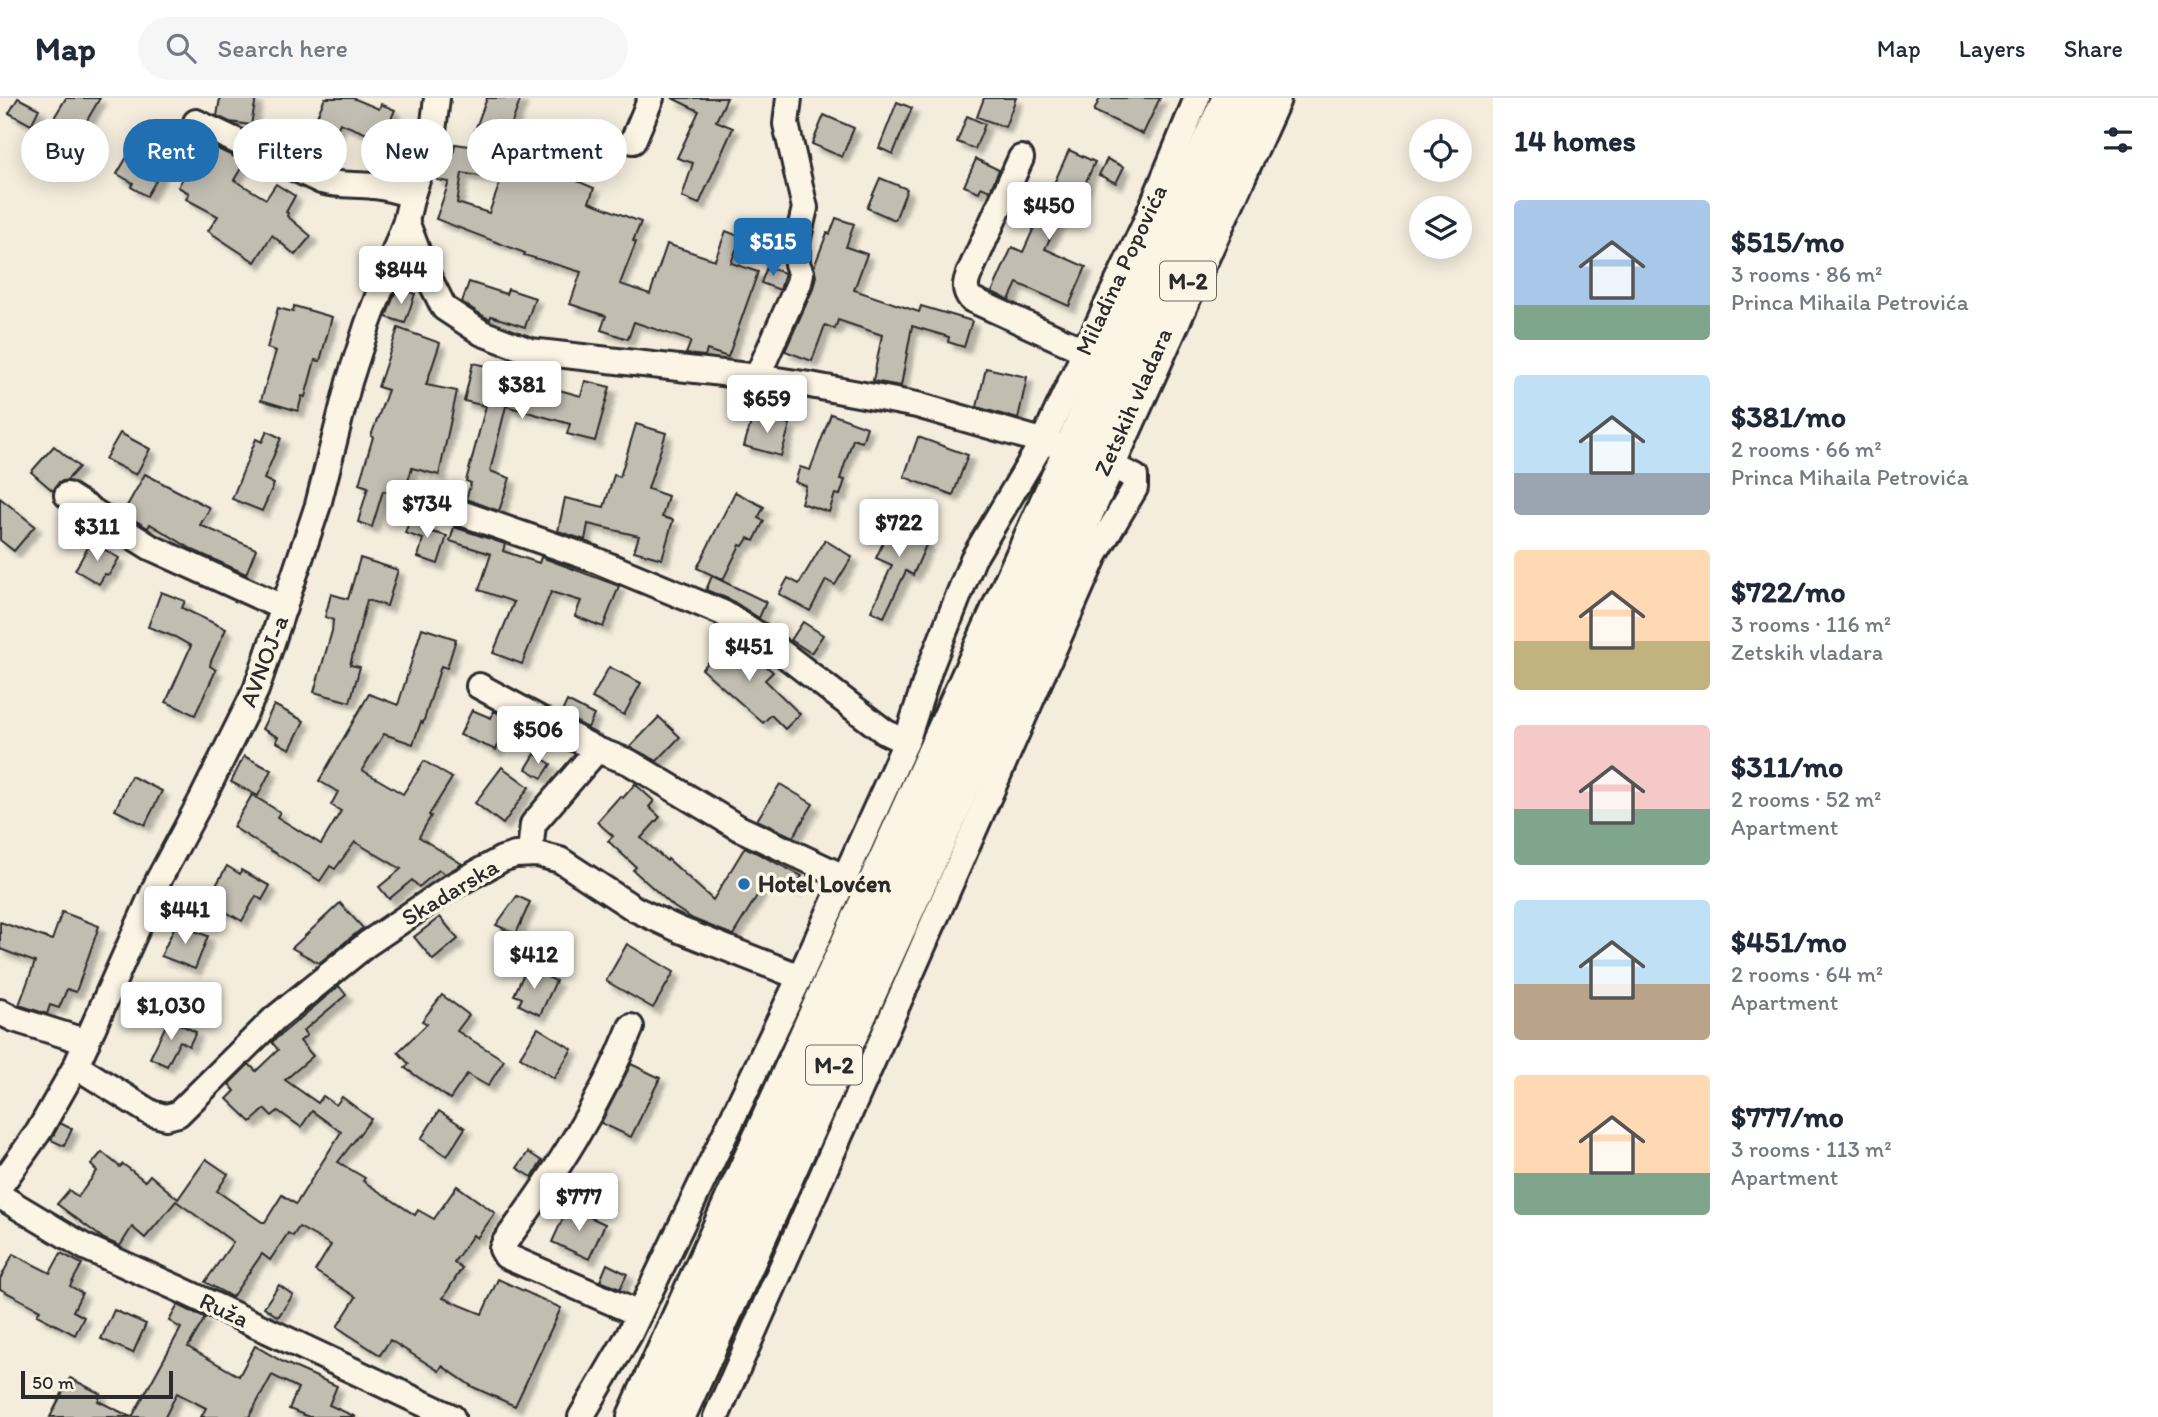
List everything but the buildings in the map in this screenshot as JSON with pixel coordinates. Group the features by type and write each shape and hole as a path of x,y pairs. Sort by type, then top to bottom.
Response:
{"main road":[{"name":"Zetskih vladara","path":"684,1354 995,706 1074,452 1232,98"},
{"name":"Zetskih vladara","path":"1074,452 1271,98"},
{"name":"M-2","path":"637,1417 684,1354 1074,452"},
{"name":"M-2","path":"675,1417 684,1354"}],"street":[{"name":"AVNOJ-a","path":"4,1176 39,1131 76,1066 159,878 256,690 318,505 367,326 406,221 433,131 436,98"},
{"path":"633,141 651,98"},
{"path":"757,377 801,273 797,264 797,242 805,208 786,124 789,98"},
{"name":"Miladina Popovića","path":"581,1417 639,1314 800,977 906,742 930,668 973,559 1074,452 1085,351 1144,226 1197,98"},
{"path":"219,133 321,181 334,185 371,185 412,195"},
{"path":"1021,158 969,274 965,285 966,293 971,299 1085,351"},
{"path":"406,221 423,266 444,308 482,333 530,351 757,377 917,405 1074,452 1135,477 1135,488 1095,555 716,1417"},
{"path":"67,495 150,547 284,608"},
{"path":"432,503 593,559 723,613 760,636 885,732 906,742"},
{"path":"479,686 597,750 629,762 739,828 844,877"},
{"path":"530,853 533,824 597,750"},
{"name":"Skadarska","path":"76,1066 159,1116 173,1116 182,1111 274,1019 367,944 451,887 492,864 509,856 530,853 560,860 635,909 680,930 800,977"},
{"path":"0,1012 87,1042"},
{"path":"631,1027 594,1110 502,1249 506,1256 639,1314"},
{"name":"Ruža","path":"0,1196 85,1247 452,1417"}],"place":[{"name":"Hotel Lovćen","path":"744,884"}]}
